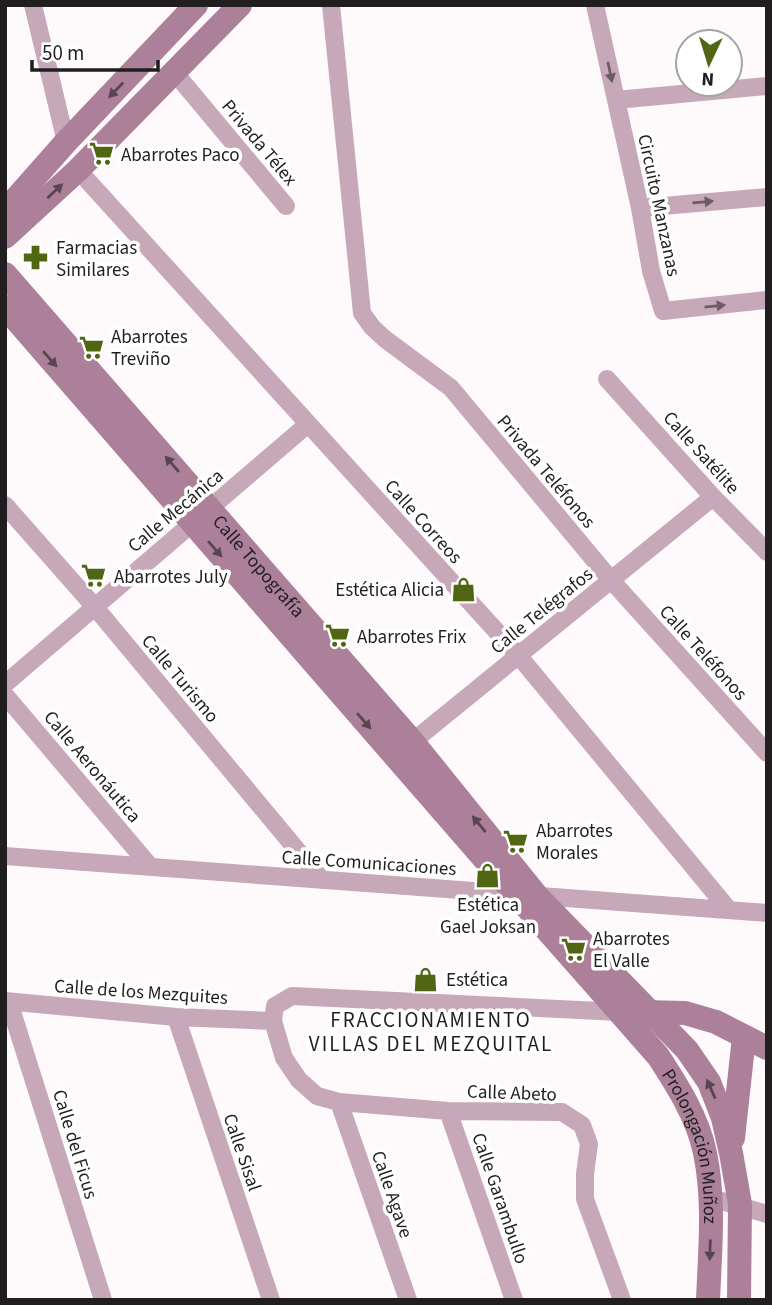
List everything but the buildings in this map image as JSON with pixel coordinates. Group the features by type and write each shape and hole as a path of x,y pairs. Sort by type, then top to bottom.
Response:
{"street":[{"path":"33,5 66,142"},
{"path":"5,211 66,142 197,5"},
{"path":"5,237 78,170 240,5"},
{"name":"Privada Teléfonos","path":"331,5 362,313 385,339 451,388 611,580"},
{"name":"Circuito Manzanas","path":"596,5 652,271 663,311 767,300"},
{"name":"Privada Télex","path":"175,73 286,206"},
{"path":"616,100 767,86"},
{"name":"Calle Correos","path":"78,170 518,656 729,911"},
{"path":"640,208 767,197"},
{"name":"Calle Topografía","path":"5,274 201,515 404,749 620,1012"},
{"name":"Calle Topografía","path":"5,307 201,515"},
{"name":"Calle Satélite","path":"607,379 713,497 767,552"},
{"name":"Calle Mecánica","path":"5,684 308,424"},
{"name":"Calle Telégrafos","path":"404,749 713,497"},
{"name":"Calle Turismo","path":"5,505 94,607 322,880"},
{"name":"Calle Teléfonos","path":"611,580 767,753"},
{"name":"Calle Aeronáutica","path":"5,695 149,865"},
{"name":"Calle Comunicaciones","path":"5,856 767,913"},
{"name":"Calle Topografía","path":"526,895 652,1012"},
{"path":"273,1021 275,1006 292,996 685,1013 716,1022 767,1048"},
{"name":"Calle de los Mezquites","path":"7,1001 176,1017 273,1021"},
{"name":"Calle del Ficus","path":"7,1001 103,1300"},
{"name":"Prolongación Muñoz","path":"620,1012 658,1056 679,1087 705,1151 711,1198 708,1300"},
{"name":"Prolongación Muñoz","path":"652,1012 687,1050 709,1082 723,1118 740,1204 739,1300"},
{"name":"Calle Sisal","path":"176,1017 271,1300"},
{"name":"Calle Abeto","path":"273,1021 284,1058 299,1080 317,1096 339,1102 448,1111 562,1112 582,1125 589,1144 585,1199 622,1300"},
{"path":"732,1153 744,1037"},
{"name":"Calle Agave","path":"339,1102 408,1300"},
{"name":"Calle Garambullo","path":"448,1111 514,1300"},
{"path":"711,1198 767,1213"}],"place":[{"name":"Abarrotes Paco","path":"101,154"},
{"name":"Farmacias Similares","path":"36,258"},
{"name":"Abarrotes Treviño","path":"91,347"},
{"name":"Abarrotes July","path":"94,576"},
{"name":"Estética Alicia","path":"464,589"},
{"name":"Abarrotes Frix","path":"337,636"},
{"name":"Abarrotes Morales","path":"516,841"},
{"name":"Estética Gael Joksan","path":"488,876"},
{"name":"Abarrotes El Valle","path":"573,949"},
{"name":"Estética","path":"426,979"}],"district":[{"name":"FRACCIONAMIENTO VILLAS DEL MEZQUITAL","path":"431,1032"}]}
